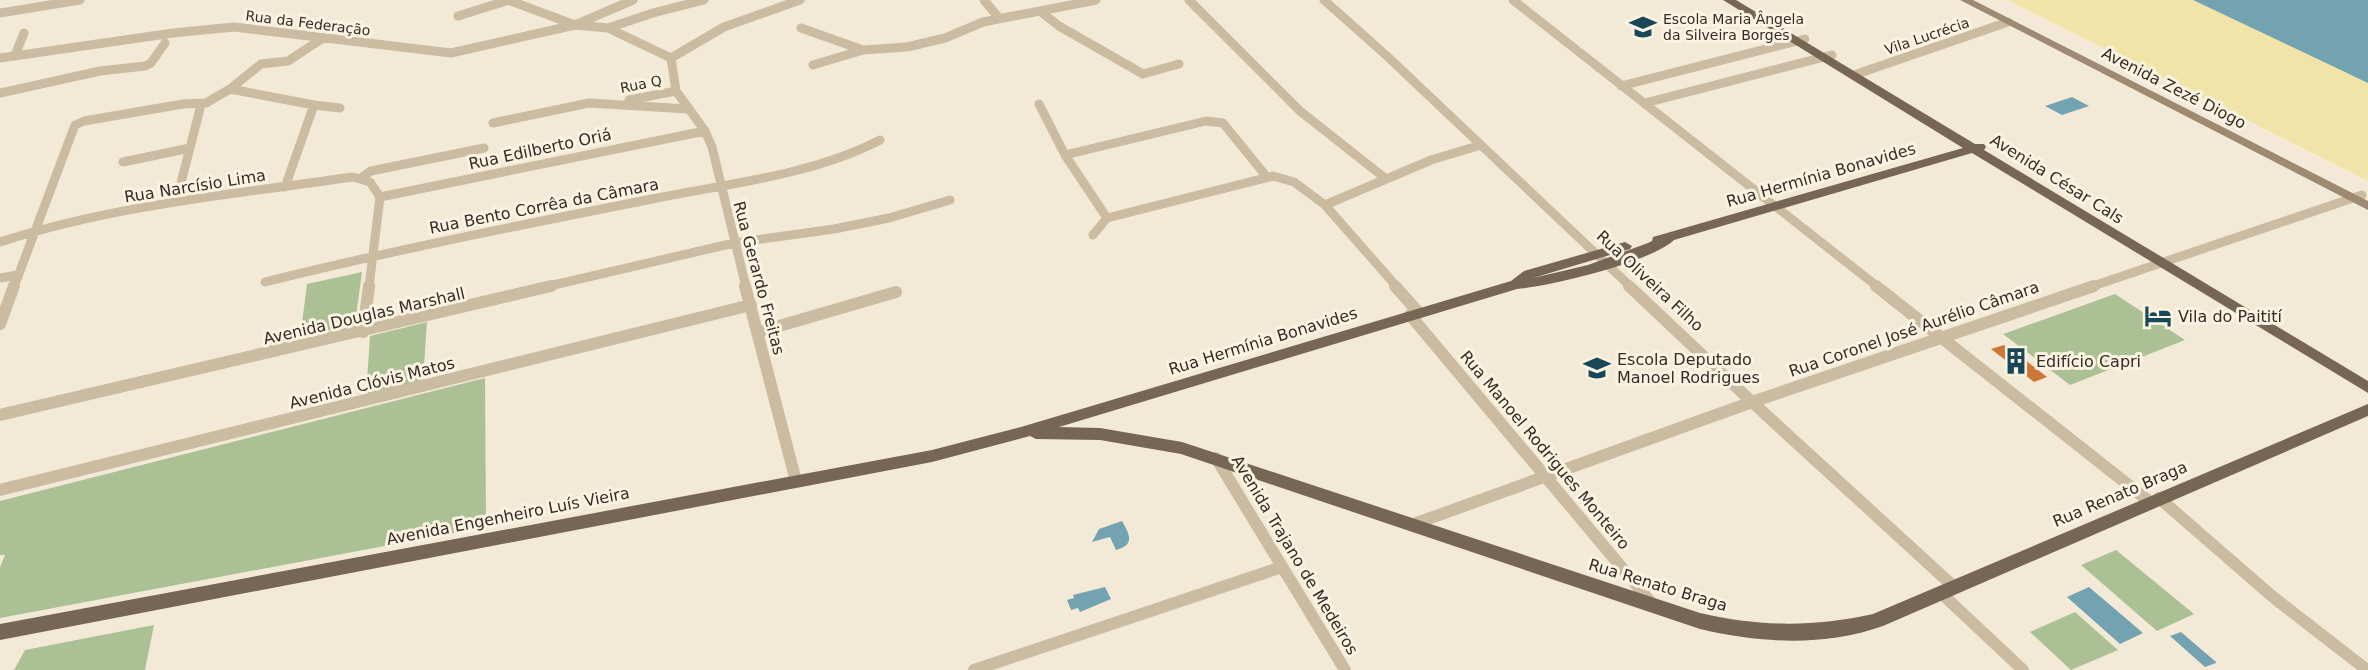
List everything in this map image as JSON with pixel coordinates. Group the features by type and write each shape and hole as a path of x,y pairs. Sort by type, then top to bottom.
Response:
{"main road":[{"name":"Avenida César Cals","path":"1728,0 1801,40 1980,147 2368,388"},
{"name":"Avenida César Cals","path":"1740,0 1801,40"},
{"name":"Avenida Zezé Diogo","path":"1965,0 2363,199"},
{"path":"1980,0 2363,199"},
{"name":"Rua Hermínia Bonavides","path":"1021,433 1516,284 1537,284 1602,258 1645,250 1668,239 1980,147"},
{"name":"Avenida César Cals","path":"2166,261 2368,378"},
{"name":"Rua Renato Braga","path":"1021,433 1100,434 1144,440 1216,458 1716,626 1798,634 1830,631 1876,621 2368,410"},
{"name":"Avenida Engenheiro Luís Vieira","path":"0,632 932,456 1021,433"}],"street":[{"path":"11,7 26,0"},
{"path":"0,13 80,0"},
{"path":"575,25 633,0"},
{"path":"608,28 704,0"},
{"path":"671,58 724,27 800,0"},
{"path":"984,0 999,18"},
{"path":"813,65 862,50 914,45 945,38 983,22 999,18 1096,0"},
{"path":"1189,0 1300,111 1386,179"},
{"name":"Rua Oliveira Filho","path":"1324,0 1602,258 1947,589 2023,670"},
{"path":"1513,0 1941,338 2154,500 2367,670"},
{"path":"458,16 504,1 575,25 608,28 671,58"},
{"path":"0,4 20,10"},
{"path":"617,8 635,19"},
{"path":"1040,11 1059,26 1143,75 1179,64"},
{"name":"Vila Lucrécia","path":"1858,74 2008,22"},
{"name":"Rua da Federação","path":"0,58 173,33 234,27 423,52 451,53 575,25"},
{"path":"801,28 862,50"},
{"path":"15,56 24,33"},
{"path":"0,324 72,130 79,122 183,104 201,105 230,89 261,64 288,61 323,38"},
{"path":"1621,86 1801,40"},
{"path":"0,93 100,71 147,65 165,43"},
{"path":"1645,103 1828,56"},
{"path":"671,58 676,90"},
{"path":"230,89 340,108"},
{"name":"Rua Q","path":"611,104 676,90"},
{"name":"Rua Gerardo Freitas","path":"676,90 705,131 712,147 734,243 796,481"},
{"path":"493,123 580,104 688,109"},
{"path":"1039,104 1065,155 1107,218"},
{"path":"176,202 201,105"},
{"path":"285,187 314,105"},
{"path":"1065,155 1213,120 1223,123 1266,176"},
{"name":"Rua Edilberto Oriá","path":"380,197 705,131"},
{"name":"Rua Bento Corrêa da Câmara","path":"265,282 373,255 720,187 840,157 880,140"},
{"path":"1093,235 1107,218 1266,176 1294,182 1325,205 1431,160 1481,145"},
{"path":"123,162 190,148"},
{"name":"Rua Narcísio Lima","path":"0,242 34,231 176,202 353,177 361,178 371,171 484,148"},
{"path":"361,178 373,183 380,197 363,332"},
{"name":"Rua Coronel José Aurélio Câmara","path":"1411,525 1752,402 2166,261 2363,199"},
{"name":"Avenida Douglas Marshall","path":"0,416 734,243 834,229 889,218 950,200"},
{"name":"Rua Manoel Rodrigues Monteiro","path":"1325,205 1654,606"},
{"path":"0,278 18,275"},
{"path":"759,332 896,292"},
{"name":"Avenida Clóvis Matos","path":"0,490 751,305"},
{"name":"Avenida Trajano de Medeiros","path":"1216,458 1345,670"},
{"path":"974,670 1281,567"}],"green space":[{"path":"362,272 355,324 300,338 307,284"},
{"path":"2115,294 2185,340 2070,385 2003,334"},
{"path":"427,322 423,380 366,395 370,336"},
{"path":"485,378 486,527 0,618 0,567 5,555 0,555 0,501"},
{"path":"2116,550 2194,614 2157,631 2081,565"},
{"path":"2075,612 2118,650 2071,670 2030,632"},
{"path":"154,625 145,670 14,670 25,650"}],"sand":[{"path":"2008,0 2193,0 2368,83 2368,181"}],"water":[{"path":"2193,0 2368,0 2368,83"},
{"path":"2072,97 2089,106 2062,115 2045,106"},
{"path":"1122,521 1129,539 1122,548 1116,550 1110,537 1092,542 1099,529"},
{"path":"1105,587 1111,599 1080,612 1078,608 1071,610 1067,600 1074,598 1073,595"},
{"path":"2089,587 2143,633 2120,644 2067,597"},
{"path":"2181,632 2216,663 2205,667 2170,636"}],"building":[{"name":"Edifício Capri","path":"2004,345 2047,377 2034,382 1991,349"}],"place":[{"name":"Escola Maria Ângela da Silveira Borges","path":"1643,27"},
{"name":"Vila do Paitití","path":"2158,316"},
{"name":"Edifício Capri","path":"2016,361"},
{"name":"Escola Deputado Manoel Rodrigues","path":"1597,368"}]}
